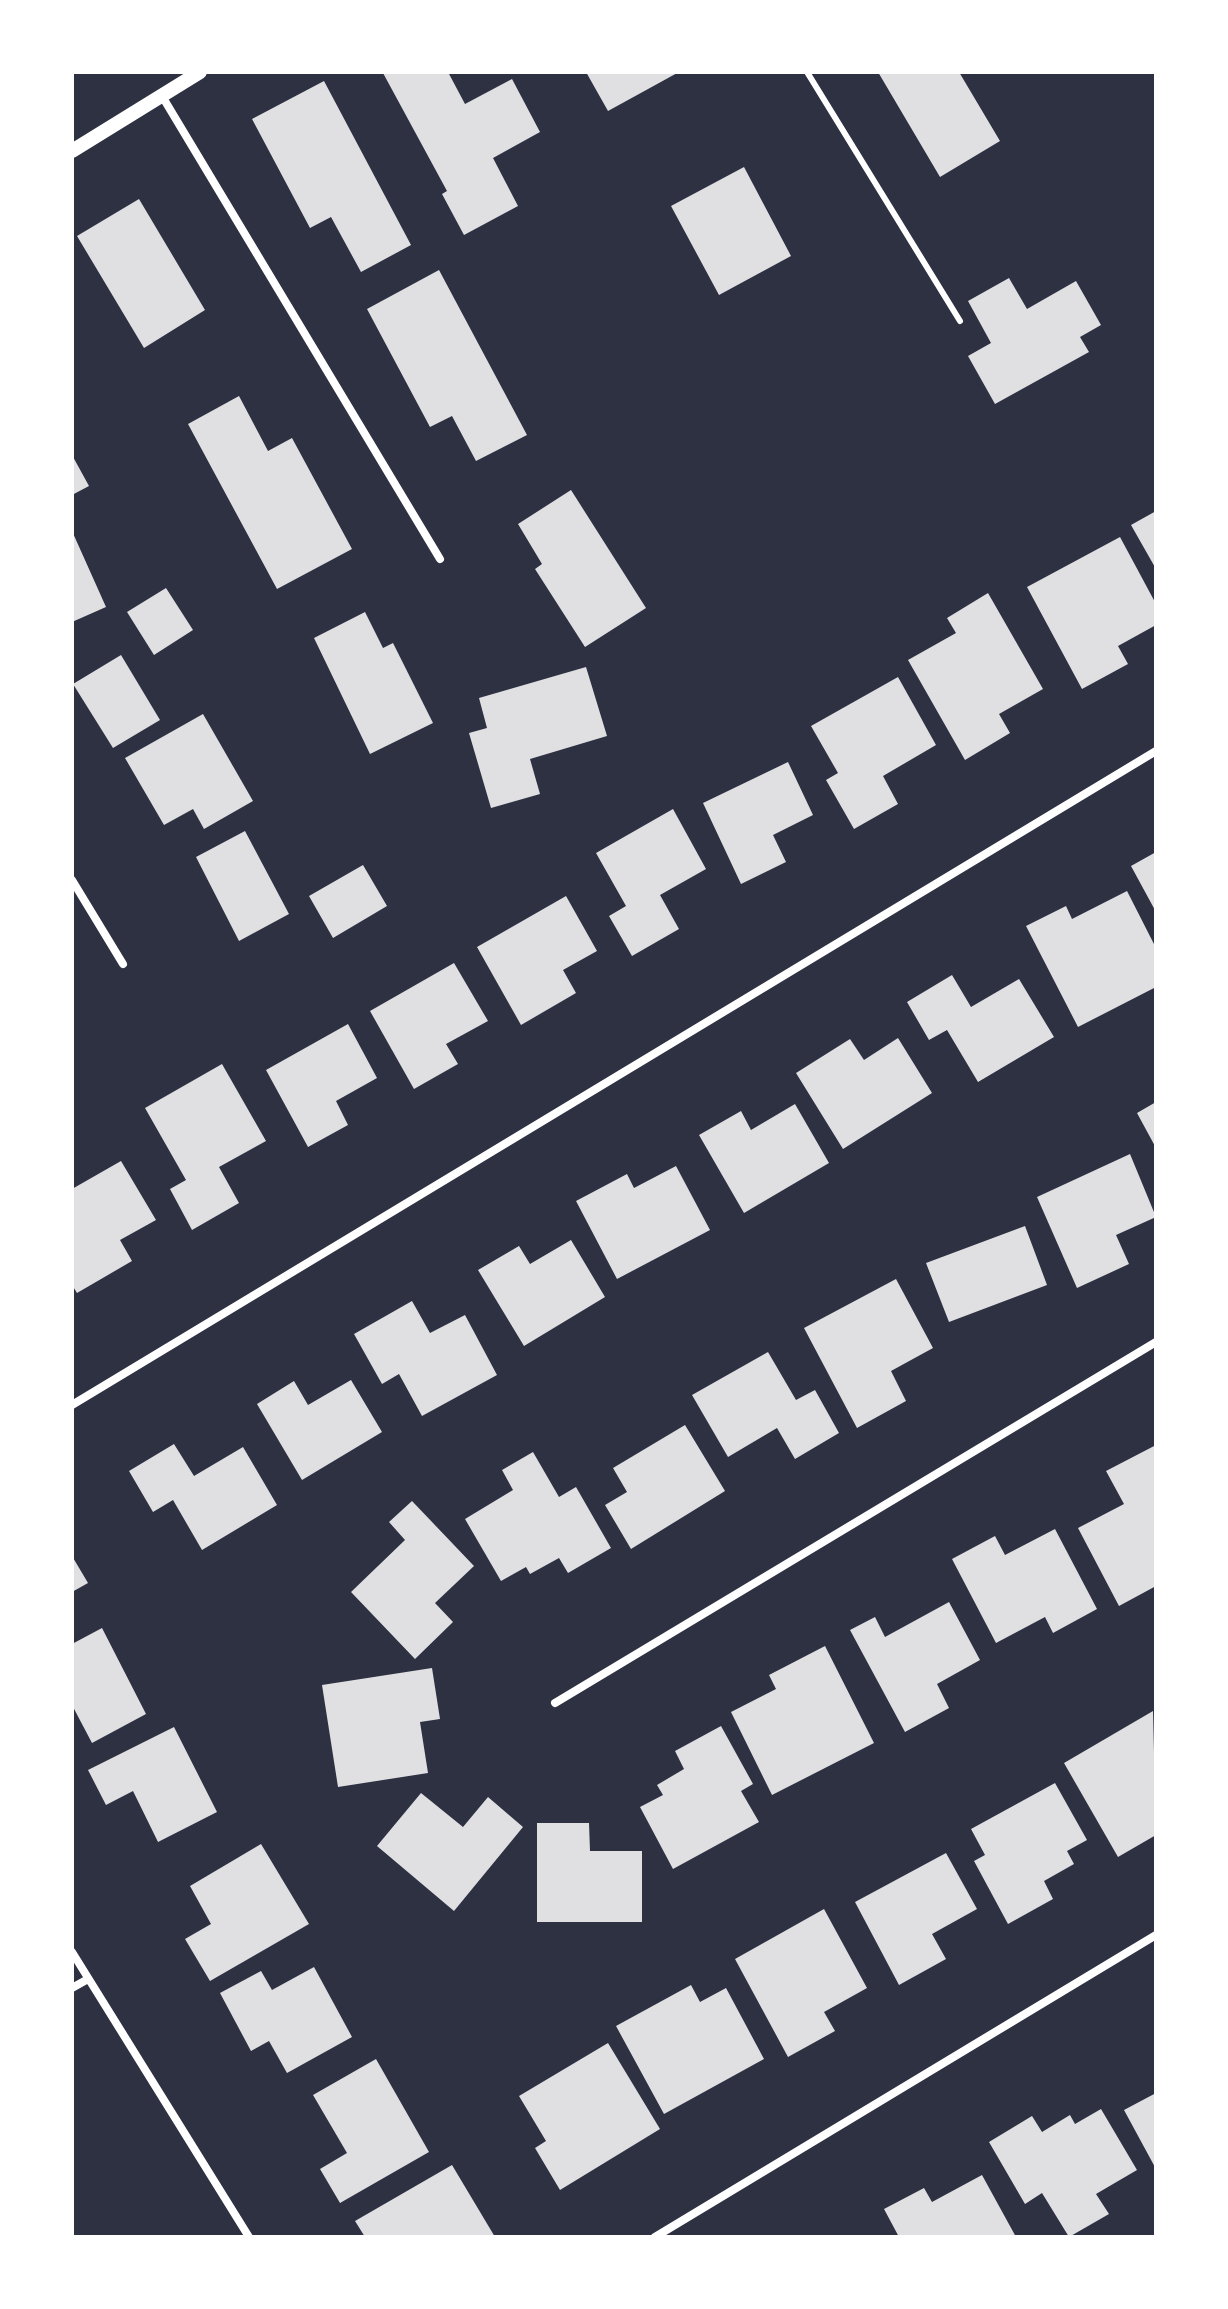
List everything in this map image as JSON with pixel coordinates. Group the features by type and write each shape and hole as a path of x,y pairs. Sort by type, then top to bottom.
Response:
{"street":[{"path":"72,151 200,72"},
{"path":"162,96 440,559"},
{"path":"72,1405 1156,751"},
{"path":"72,880 123,964"},
{"path":"555,1703 1156,1342"},
{"path":"655,2237 1156,1935"},
{"path":"72,1952 249,2237"},
{"path":"72,1988 88,1979"}],"lane":[{"path":"807,72 960,321"}],"building":[{"path":"448,72 465,104 512,79 540,132 493,158 518,206 464,235 442,194 447,191 383,73"},
{"path":"586,72 679,72 608,111"},
{"path":"878,72 959,72 1000,141 940,177"},
{"path":"324,81 411,245 361,272 331,217 310,228 252,119"},
{"path":"744,167 791,256 719,295 671,206"},
{"path":"139,199 205,310 144,348 77,236"},
{"path":"439,270 527,435 476,461 452,416 430,427 367,309"},
{"path":"1009,278 1027,309 1076,281 1101,325 1080,337 1089,352 995,404 968,356 991,343 968,301"},
{"path":"239,396 268,451 292,438 352,549 277,589 188,424"},
{"path":"72,455 89,486 72,495"},
{"path":"571,490 646,608 585,647 535,569 542,564 518,524"},
{"path":"1156,511 1156,569 1131,525"},
{"path":"72,531 106,607 72,622"},
{"path":"1120,537 1156,604 1156,625 1118,646 1128,664 1082,689 1027,587"},
{"path":"166,588 193,630 154,655 127,612"},
{"path":"988,593 1043,689 999,714 1010,733 965,760 908,660 956,633 947,618"},
{"path":"365,612 383,648 393,643 433,723 370,754 314,638"},
{"path":"121,655 160,720 113,748 73,684"},
{"path":"586,667 607,736 530,759 540,794 491,808 469,733 487,728 479,698"},
{"path":"898,677 936,745 883,776 898,804 854,829 826,780 838,773 811,726"},
{"path":"203,714 253,801 204,829 193,809 164,825 125,758"},
{"path":"788,762 813,815 773,835 786,862 741,884 703,803"},
{"path":"673,809 706,869 660,895 679,929 632,956 609,916 626,906 596,853"},
{"path":"245,831 289,914 239,941 196,857"},
{"path":"1156,852 1156,912 1131,866"},
{"path":"363,865 387,906 333,938 309,896"},
{"path":"1127,891 1156,948 1156,987 1078,1027 1026,926 1066,906 1072,919"},
{"path":"566,896 597,951 563,970 576,993 521,1025 477,947"},
{"path":"454,963 488,1021 446,1044 458,1064 414,1089 370,1011"},
{"path":"952,975 971,1007 1019,979 1054,1037 978,1082 947,1030 929,1040 907,1002"},
{"path":"348,1024 377,1078 336,1101 348,1125 308,1147 266,1070"},
{"path":"898,1038 932,1093 843,1149 796,1073 850,1039 864,1060"},
{"path":"222,1064 266,1141 219,1167 239,1203 192,1230 170,1189 186,1180 145,1108"},
{"path":"1156,1102 1156,1148 1137,1113"},
{"path":"795,1104 829,1163 744,1213 699,1135 741,1111 751,1130"},
{"path":"1130,1154 1156,1217 1116,1235 1129,1264 1077,1288 1037,1197"},
{"path":"121,1161 156,1220 120,1240 132,1261 77,1293 72,1285 72,1189"},
{"path":"676,1166 710,1230 617,1279 576,1201 627,1174 634,1188"},
{"path":"1025,1226 1047,1285 949,1322 926,1263"},
{"path":"571,1240 605,1297 524,1346 478,1270 519,1246 530,1264"},
{"path":"896,1279 933,1348 891,1371 906,1401 857,1428 804,1328"},
{"path":"412,1301 430,1333 465,1315 497,1375 422,1416 399,1374 382,1384 354,1334"},
{"path":"768,1352 796,1400 815,1390 839,1433 795,1459 777,1428 728,1457 692,1395"},
{"path":"351,1380 382,1432 302,1480 257,1404 294,1381 308,1405"},
{"path":"685,1425 725,1491 631,1549 605,1505 627,1492 613,1468"},
{"path":"174,1444 194,1476 243,1447 277,1505 202,1550 173,1500 153,1512 129,1471"},
{"path":"1156,1445 1156,1586 1119,1606 1078,1528 1124,1504 1106,1471"},
{"path":"533,1452 559,1497 576,1487 611,1548 568,1573 559,1558 530,1574 526,1567 501,1581 465,1519 513,1490 502,1470"},
{"path":"412,1501 474,1566 435,1603 453,1622 415,1659 351,1592 405,1540 389,1522"},
{"path":"1055,1529 1097,1609 1053,1633 1045,1617 996,1643 952,1559 995,1536 1005,1555"},
{"path":"72,1556 88,1583 72,1592"},
{"path":"949,1602 980,1660 937,1684 949,1708 905,1732 850,1630 875,1617 885,1637"},
{"path":"102,1628 146,1714 92,1743 72,1705 72,1644"},
{"path":"825,1646 874,1743 772,1795 731,1712 776,1689 769,1675"},
{"path":"432,1668 440,1719 420,1722 428,1773 338,1787 322,1685"},
{"path":"1153,1711 1156,1835 1118,1857 1064,1763"},
{"path":"721,1726 753,1784 741,1791 759,1822 673,1869 640,1807 663,1795 657,1785 684,1769 675,1751"},
{"path":"174,1727 217,1812 158,1842 133,1791 106,1805 88,1770"},
{"path":"1055,1783 1087,1840 1067,1851 1074,1864 1044,1881 1053,1899 1008,1924 974,1861 985,1855 971,1829"},
{"path":"421,1793 463,1827 488,1797 523,1827 454,1911 377,1846"},
{"path":"537,1823 589,1823 590,1851 642,1851 642,1922 537,1922"},
{"path":"261,1844 309,1924 210,1981 185,1939 211,1924 190,1886"},
{"path":"946,1853 977,1909 932,1934 946,1959 899,1985 855,1902"},
{"path":"824,1909 867,1988 824,2012 835,2031 788,2057 735,1959"},
{"path":"314,1967 352,2037 287,2073 269,2041 251,2051 220,1993 261,1971 272,1990"},
{"path":"691,1985 700,2002 726,1988 764,2059 664,2114 616,2026"},
{"path":"608,2043 660,2129 560,2190 535,2148 546,2141 519,2096"},
{"path":"376,2059 429,2152 340,2203 320,2169 347,2153 313,2095"},
{"path":"1156,2093 1156,2169 1124,2110"},
{"path":"1101,2109 1137,2170 1096,2194 1109,2214 1069,2237 1042,2193 1025,2204 989,2142 1032,2116 1042,2132 1070,2115 1075,2124"},
{"path":"452,2165 495,2237 365,2237 355,2221"},
{"path":"982,2175 1016,2237 899,2237 884,2209 924,2188 932,2202"}]}
